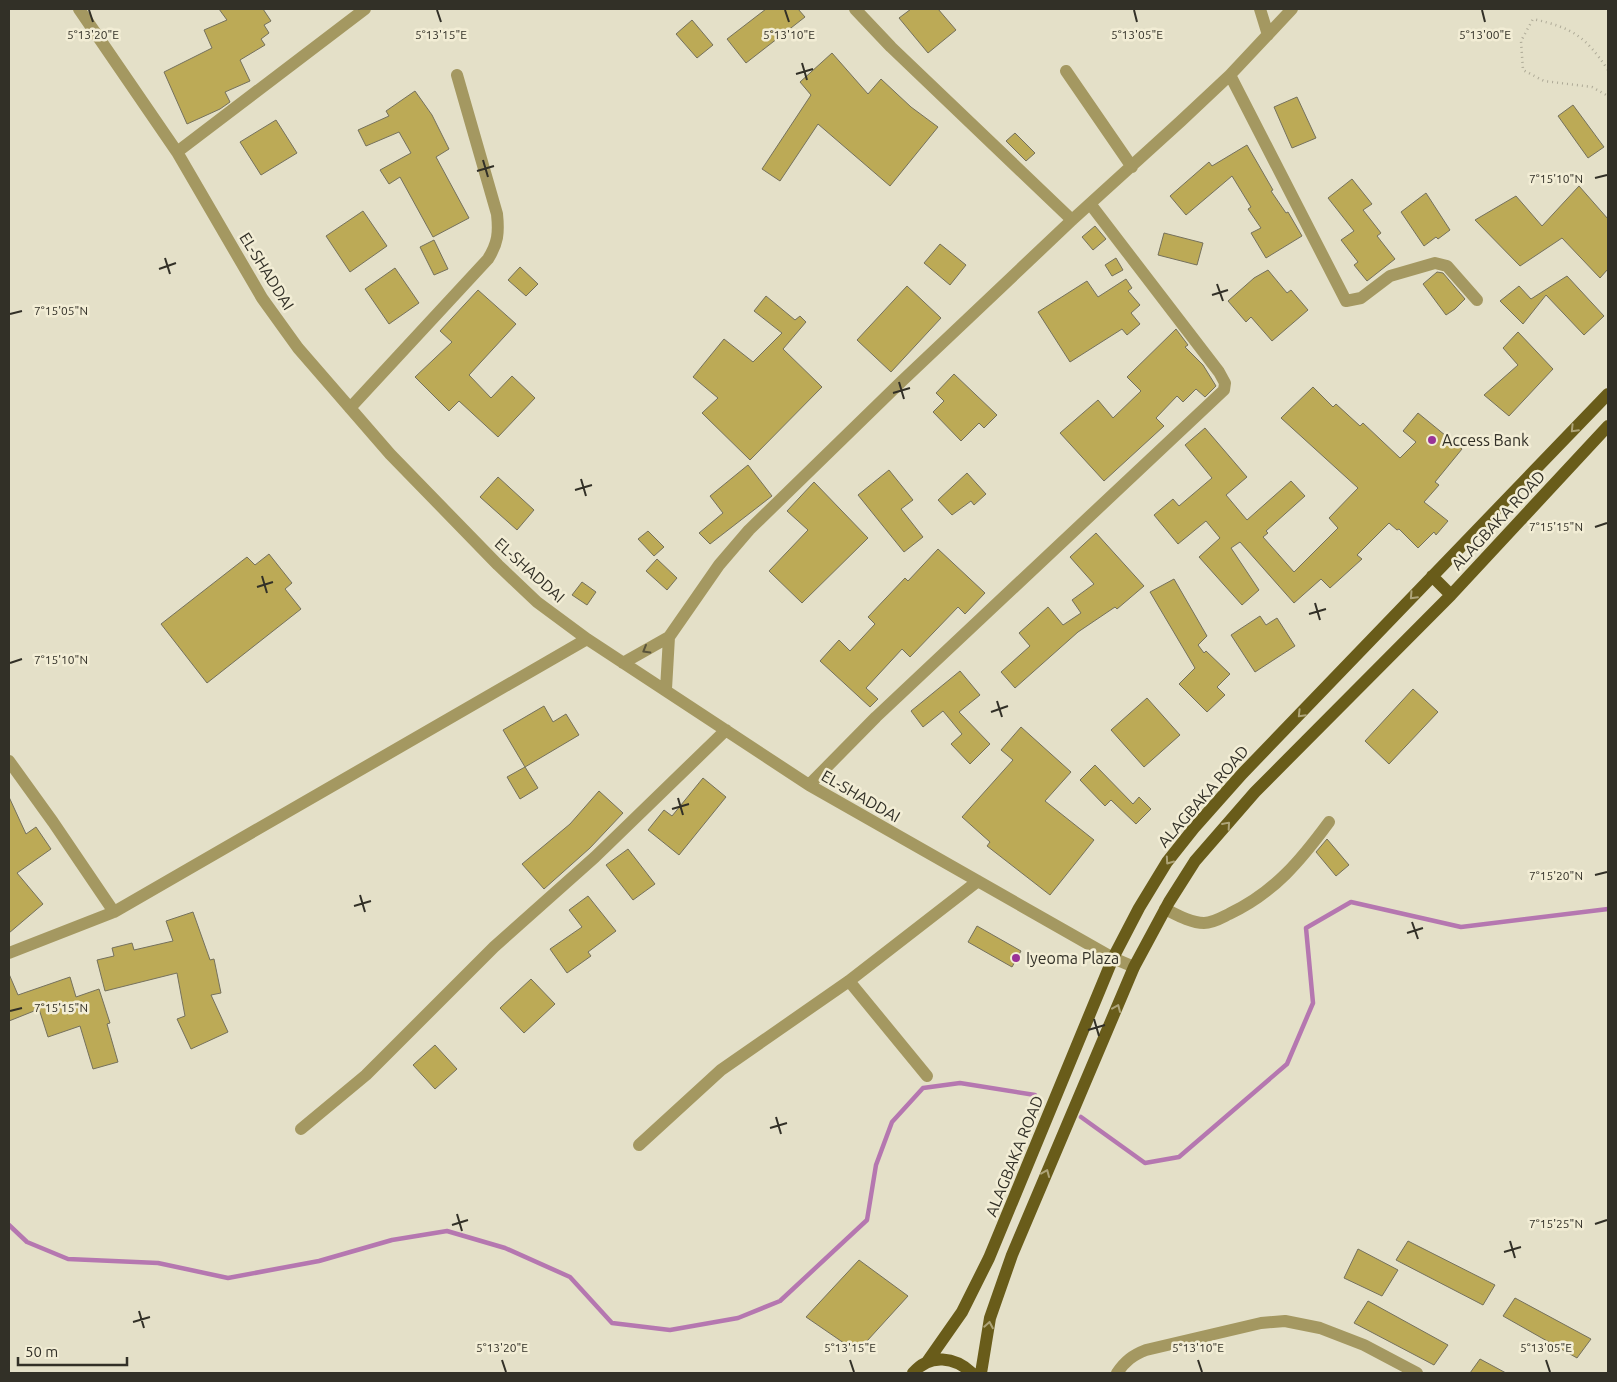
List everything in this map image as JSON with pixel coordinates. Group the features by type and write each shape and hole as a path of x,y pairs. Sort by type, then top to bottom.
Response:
{"main road":[{"name":"ALAGBAKA ROAD","path":"913,1373 927,1362 962,1312 989,1258 1113,958 1163,870 1194,828 1242,774 1608,394"},
{"name":"ALAGBAKA ROAD","path":"981,1373 990,1318 1012,1255 1134,967 1165,909 1195,861 1255,792 1451,595 1608,426"},
{"path":"1432,576 1451,595"},
{"path":"927,1362 939,1359 952,1360 964,1366 972,1373"}],"street":[{"name":"EL-SHADDAI","path":"79,9 177,152 262,298 298,348 390,454 498,566 537,602 587,639 666,689 809,785 1113,958 1134,967"},
{"path":"177,152 365,9"},
{"path":"855,9 891,47 1072,220"},
{"path":"1260,9 1268,35"},
{"path":"623,663 669,637 719,565 749,530 902,381 1072,220 1091,205 1230,75 1292,9"},
{"path":"1066,71 1132,167"},
{"path":"350,408 488,259 496,246 499,232 496,214 457,75"},
{"path":"1230,75 1346,301 1361,298 1390,276 1434,263 1447,266 1477,300"},
{"path":"809,785 876,717 1224,390 1225,382 1219,372 1091,205"},
{"path":"666,689 669,637"},
{"path":"9,953 114,912 587,639"},
{"path":"301,1129 366,1075 494,947 595,857 726,730"},
{"path":"9,761 114,912"},
{"path":"1165,909 1185,919 1203,923 1214,922 1242,908 1269,889 1298,863 1330,822"},
{"path":"639,1145 721,1070 849,981 978,881"},
{"path":"849,981 927,1076"},
{"path":"1117,1373 1124,1363 1135,1354 1146,1350 1261,1323 1284,1321 1320,1328 1364,1345 1417,1373"}],"path":[{"path":"1608,70 1591,44 1561,26 1533,20 1521,40 1523,70 1544,81 1592,87 1608,96"}],"building":[{"path":"219,9 263,9 271,21 264,25 269,33 261,39 265,45 240,60 250,81 225,92 230,102 220,109 187,124 164,72 212,48 204,30 227,20"},
{"path":"766,9 798,9 805,17 746,63 727,39"},
{"path":"911,9 938,9 956,30 928,53 899,18"},
{"path":"692,20 713,45 697,58 676,34"},
{"path":"832,53 868,94 881,79 911,107 938,127 890,186 818,124 780,181 762,169 811,95 800,82"},
{"path":"415,91 432,115 449,149 436,157 469,218 433,237 400,177 389,184 380,170 411,153 399,132 366,146 358,130 389,116 386,111"},
{"path":"1297,97 1316,138 1292,148 1274,107"},
{"path":"1573,105 1604,147 1588,158 1558,116"},
{"path":"276,120 297,153 261,175 240,142"},
{"path":"1015,133 1035,153 1026,161 1006,141"},
{"path":"1247,145 1273,190 1271,191 1286,213 1288,212 1302,236 1266,258 1251,233 1261,228 1248,209 1251,207 1232,176 1186,215 1170,196 1209,162 1212,166"},
{"path":"1352,179 1372,204 1363,210 1381,233 1377,236 1395,259 1367,281 1354,265 1358,262 1341,240 1354,231 1328,198"},
{"path":"1579,186 1608,219 1608,269 1600,278 1562,238 1520,266 1475,220 1516,196 1542,226"},
{"path":"1426,193 1450,230 1424,246 1401,212"},
{"path":"363,211 387,246 350,272 326,236"},
{"path":"1095,226 1106,239 1093,250 1082,237"},
{"path":"1164,233 1203,243 1197,265 1158,255"},
{"path":"434,240 448,269 434,275 420,247"},
{"path":"940,244 966,265 950,285 924,263"},
{"path":"1116,258 1123,270 1112,276 1105,265"},
{"path":"520,267 538,284 526,296 508,280"},
{"path":"395,268 419,303 389,324 365,289"},
{"path":"1268,270 1287,293 1291,290 1308,310 1272,341 1251,317 1246,322 1228,301 1254,278"},
{"path":"1437,272 1443,273 1465,299 1446,315 1423,284"},
{"path":"1567,276 1604,316 1584,335 1546,295 1523,324 1500,301 1519,286 1531,299"},
{"path":"1126,279 1132,288 1128,291 1140,305 1131,313 1140,324 1127,335 1122,329 1070,362 1038,312 1087,281 1098,297"},
{"path":"907,286 941,318 891,372 857,340"},
{"path":"478,290 516,324 469,375 491,398 512,376 535,398 498,437 459,401 449,411 415,377 452,342 440,331"},
{"path":"766,296 795,320 800,316 806,322 783,349 822,387 750,460 702,413 718,398 693,377 724,339 753,362 782,333 754,311"},
{"path":"1176,329 1188,345 1185,347 1203,365 1216,386 1205,397 1196,389 1183,402 1177,396 1156,418 1164,426 1104,481 1060,433 1098,400 1113,418 1141,391 1127,377"},
{"path":"1518,332 1553,369 1509,416 1484,395 1518,365 1503,348"},
{"path":"954,374 997,415 984,428 979,423 961,441 933,412 944,401 936,393"},
{"path":"1313,387 1333,407 1336,404 1360,426 1363,423 1400,458 1416,442 1403,431 1418,413 1462,449 1435,482 1439,485 1424,502 1448,521 1436,535 1434,532 1418,548 1399,529 1397,530 1389,523 1357,555 1362,559 1330,588 1321,579 1294,603 1240,542 1231,548 1259,590 1242,605 1199,557 1220,538 1206,521 1178,544 1154,515 1173,499 1179,506 1212,478 1185,445 1205,428 1247,477 1226,495 1247,520 1291,481 1305,496 1266,531 1268,533 1263,537 1294,572 1338,528 1329,518 1358,488 1281,418"},
{"path":"748,465 772,496 710,544 699,533 723,513 710,496"},
{"path":"889,470 913,500 901,509 923,537 904,552 858,495"},
{"path":"967,473 986,494 974,505 971,501 952,515 938,500"},
{"path":"498,477 534,510 517,530 480,497"},
{"path":"814,482 868,538 802,603 769,571 808,530 787,511"},
{"path":"648,531 664,547 654,556 638,539"},
{"path":"1096,533 1144,586 1117,609 1115,607 1078,632 1015,688 1001,672 1030,646 1019,633 1048,607 1063,625 1081,613 1072,600 1094,584 1070,557"},
{"path":"938,549 985,593 965,614 958,607 910,657 902,649 866,688 878,699 870,707 820,661 839,640 850,651 875,624 868,617 905,578 908,581"},
{"path":"269,554 292,583 285,589 301,609 207,683 161,624 247,557 255,565"},
{"path":"657,559 677,578 667,590 646,571"},
{"path":"1174,579 1207,636 1198,645 1204,653 1206,651 1230,674 1217,687 1225,695 1207,712 1179,684 1195,668 1150,592"},
{"path":"582,582 596,592 587,605 572,595"},
{"path":"1260,616 1266,625 1277,618 1295,646 1255,672 1231,635"},
{"path":"960,671 980,695 959,712 990,744 970,764 951,744 962,734 943,711 923,727 911,711"},
{"path":"1413,689 1438,712 1389,764 1365,741"},
{"path":"1147,698 1180,735 1144,767 1111,730"},
{"path":"544,706 553,722 566,714 579,735 525,767 503,730"},
{"path":"1021,727 1071,772 1045,801 1094,840 1050,895 987,846 990,842 962,817 1013,760 1001,750"},
{"path":"1095,765 1133,804 1139,797 1151,809 1136,824 1111,800 1105,806 1080,780"},
{"path":"525,767 538,788 520,799 507,777"},
{"path":"703,778 726,797 679,855 648,830 664,810 672,816"},
{"path":"599,791 623,813 590,848 544,889 522,864 570,824"},
{"path":"9,797 26,834 36,827 51,849 17,873 43,904 9,933"},
{"path":"1327,839 1349,865 1336,876 1316,852"},
{"path":"628,849 655,884 633,900 606,865"},
{"path":"588,896 616,931 588,952 591,956 567,973 550,949 582,927 569,910"},
{"path":"193,912 210,960 214,959 221,993 211,995 228,1032 191,1049 177,1019 185,1016 177,973 105,991 97,960 114,956 112,948 132,943 134,950 173,941 166,921"},
{"path":"977,926 1021,951 1012,967 968,942"},
{"path":"9,974 18,995 70,977 76,997 99,989 110,1023 107,1024 118,1062 93,1069 80,1026 48,1037 39,1009 9,1021"},
{"path":"531,979 555,1004 524,1033 500,1008"},
{"path":"435,1045 457,1069 435,1089 413,1065"},
{"path":"1408,1241 1495,1285 1483,1305 1396,1260"},
{"path":"1358,1249 1398,1270 1382,1296 1344,1278"},
{"path":"859,1260 908,1296 857,1352 806,1317"},
{"path":"1515,1298 1591,1339 1577,1358 1503,1316"},
{"path":"1368,1301 1448,1345 1434,1365 1354,1323"},
{"path":"1480,1359 1506,1373 1470,1373"}],"waterway":[{"path":"1081,1117 1145,1163 1179,1157 1287,1064 1313,1003 1306,928 1351,902 1461,927 1608,909"},
{"path":"9,1225 27,1242 68,1259 158,1263 228,1278 319,1261 392,1240 447,1231 505,1248 570,1277 612,1323 670,1330 738,1318 780,1301 867,1220 876,1165 892,1122 923,1088 960,1083 1035,1095"}],"place":[{"name":"Access Bank","path":"1432,440"},
{"name":"Iyeoma Plaza","path":"1016,958"}]}
